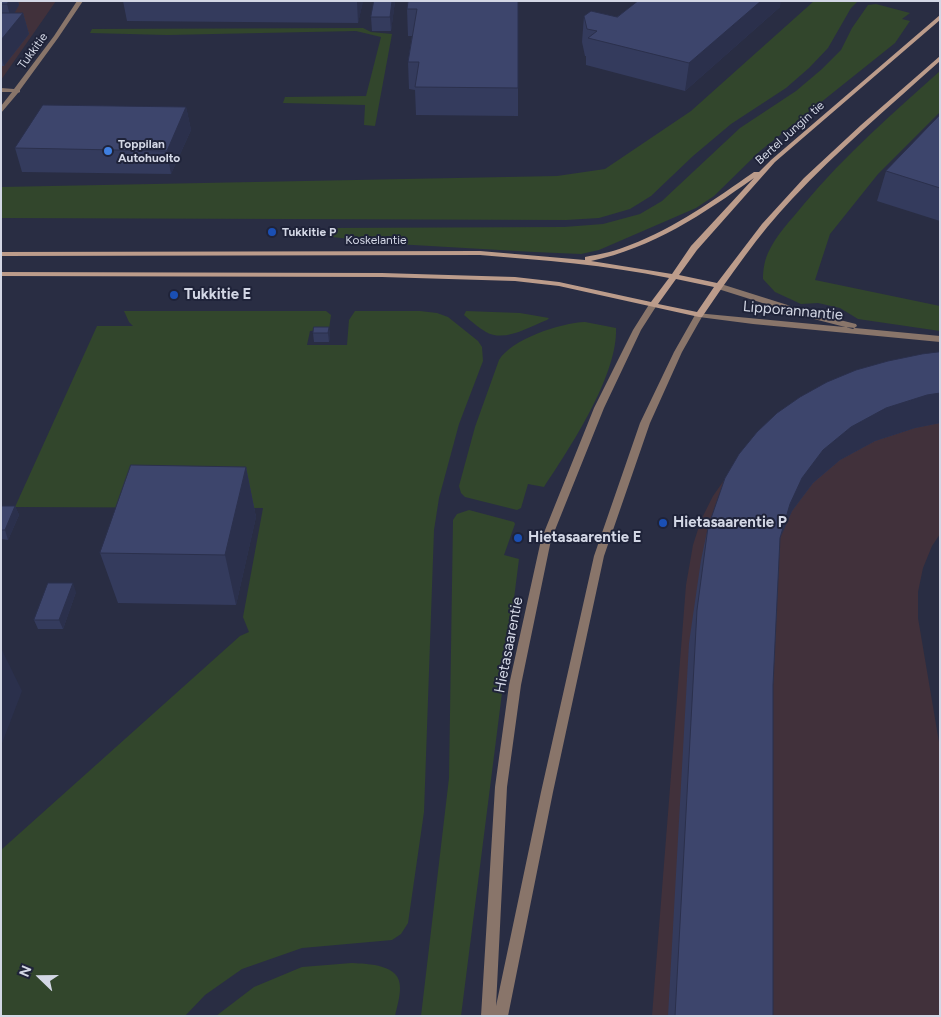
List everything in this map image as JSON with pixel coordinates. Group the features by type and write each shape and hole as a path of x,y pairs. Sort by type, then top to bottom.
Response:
{"main road":[{"name":"Bertel Jungin tie","path":"653,304 694,248 773,161 940,18"},
{"path":"1,274 468,277 515,279 559,284 698,315 718,286 788,199 940,58"},
{"path":"572,261 601,257 671,229 711,206 773,161"},
{"name":"Koskelantie","path":"1,254 480,253 572,261 673,275 718,286"}],"street":[{"name":"Tukkitie","path":"1,112 80,1"},
{"path":"1,90 18,90"},
{"name":"Lipporannantie","path":"718,286 813,316 886,334"},
{"name":"Hietasaarentie","path":"488,1016 501,787 515,685 546,540 599,408 637,330 653,304"},
{"path":"502,1016 547,792 600,556 645,423 678,352 698,315"},
{"name":"Lipporannantie","path":"698,315 940,339"}],"shaded area":[{"path":"1,1 56,1 1,80"},
{"path":"940,376 940,534 932,546 923,568 918,592 918,618 940,748 940,1016 652,1016 686,585 693,545 701,520 713,496 727,476"}],"green space":[{"path":"814,1 858,1 851,8 828,48 786,88 731,124 693,156 651,196 630,209 599,218 566,220 1,218 1,187 557,176 605,169 691,111"},
{"path":"876,4 910,13 902,19 910,21 895,43 760,151 714,196 696,208 599,250 581,254 534,252 396,244 332,237 333,228 564,227 603,224 640,214 662,201 740,128 796,91 822,69 841,50 852,28 868,5"},
{"path":"363,28 371,32 392,34 375,126 364,125 365,105 283,103 285,97 366,96 381,37 356,31 167,35 90,33 92,29"},
{"path":"940,71 940,112 878,174 830,234 815,280 940,306 940,331 858,319 840,308 818,303 801,304 775,292 763,279 763,273 768,253 779,234 852,152"},
{"path":"124,311 326,311 331,315 329,329 310,331 307,345 347,345 349,320 355,311 420,311 437,313 448,317 478,341 482,347 483,361 459,424 439,498 434,530 424,812 408,923 401,934 392,940 302,948 242,969 205,995 185,1016 1,1016 1,850 240,636 249,632 243,617 263,508 15,507 97,326 133,326"},
{"path":"466,311 520,313 549,318 509,335 501,336 486,332 464,315"},
{"path":"585,322 616,328 615,347 601,389 579,432 544,487 528,484 521,508 517,510 465,497 461,493 459,486 475,427 499,360 514,345 538,333 563,325"},
{"path":"469,510 514,522 515,524 504,555 519,559 461,1016 421,1016 449,778 453,520 457,514"},
{"path":"352,963 382,967 395,974 399,980 400,988 395,1016 216,1016 254,987 302,967"}],"building":[{"path":"1,1 9,1 7,4 1,4"},
{"path":"374,1 392,1 390,17 371,17"},
{"path":"518,1 518,88 415,87 419,62 408,62 417,9 407,9 408,2"},
{"path":"638,1 761,1 689,63 588,38 597,31 587,29 584,16 591,11 617,17"},
{"path":"1,13 23,13 1,40"},
{"path":"43,105 186,107 167,151 15,148"},
{"path":"940,115 940,188 886,171"},
{"path":"314,327 329,327 328,333 313,333"},
{"path":"940,352 940,393 927,395 886,408 851,427 823,450 802,478 790,504 780,538 773,685 773,1016 675,1016 697,610 708,527 725,478 739,454 757,432 777,413 800,397 827,382 856,370 888,361"},
{"path":"131,465 246,467 225,555 100,553"},
{"path":"1,506 15,506 5,530 1,530"},
{"path":"48,583 73,583 59,620 34,620"}],"place":[{"name":"Toppilan Autohuolto","path":"108,151"},
{"name":"Tukkitie P","path":"272,232"},
{"name":"Tukkitie E","path":"174,295"},
{"name":"Hietasaarentie P","path":"663,523"},
{"name":"Hietasaarentie E","path":"518,538"}]}
